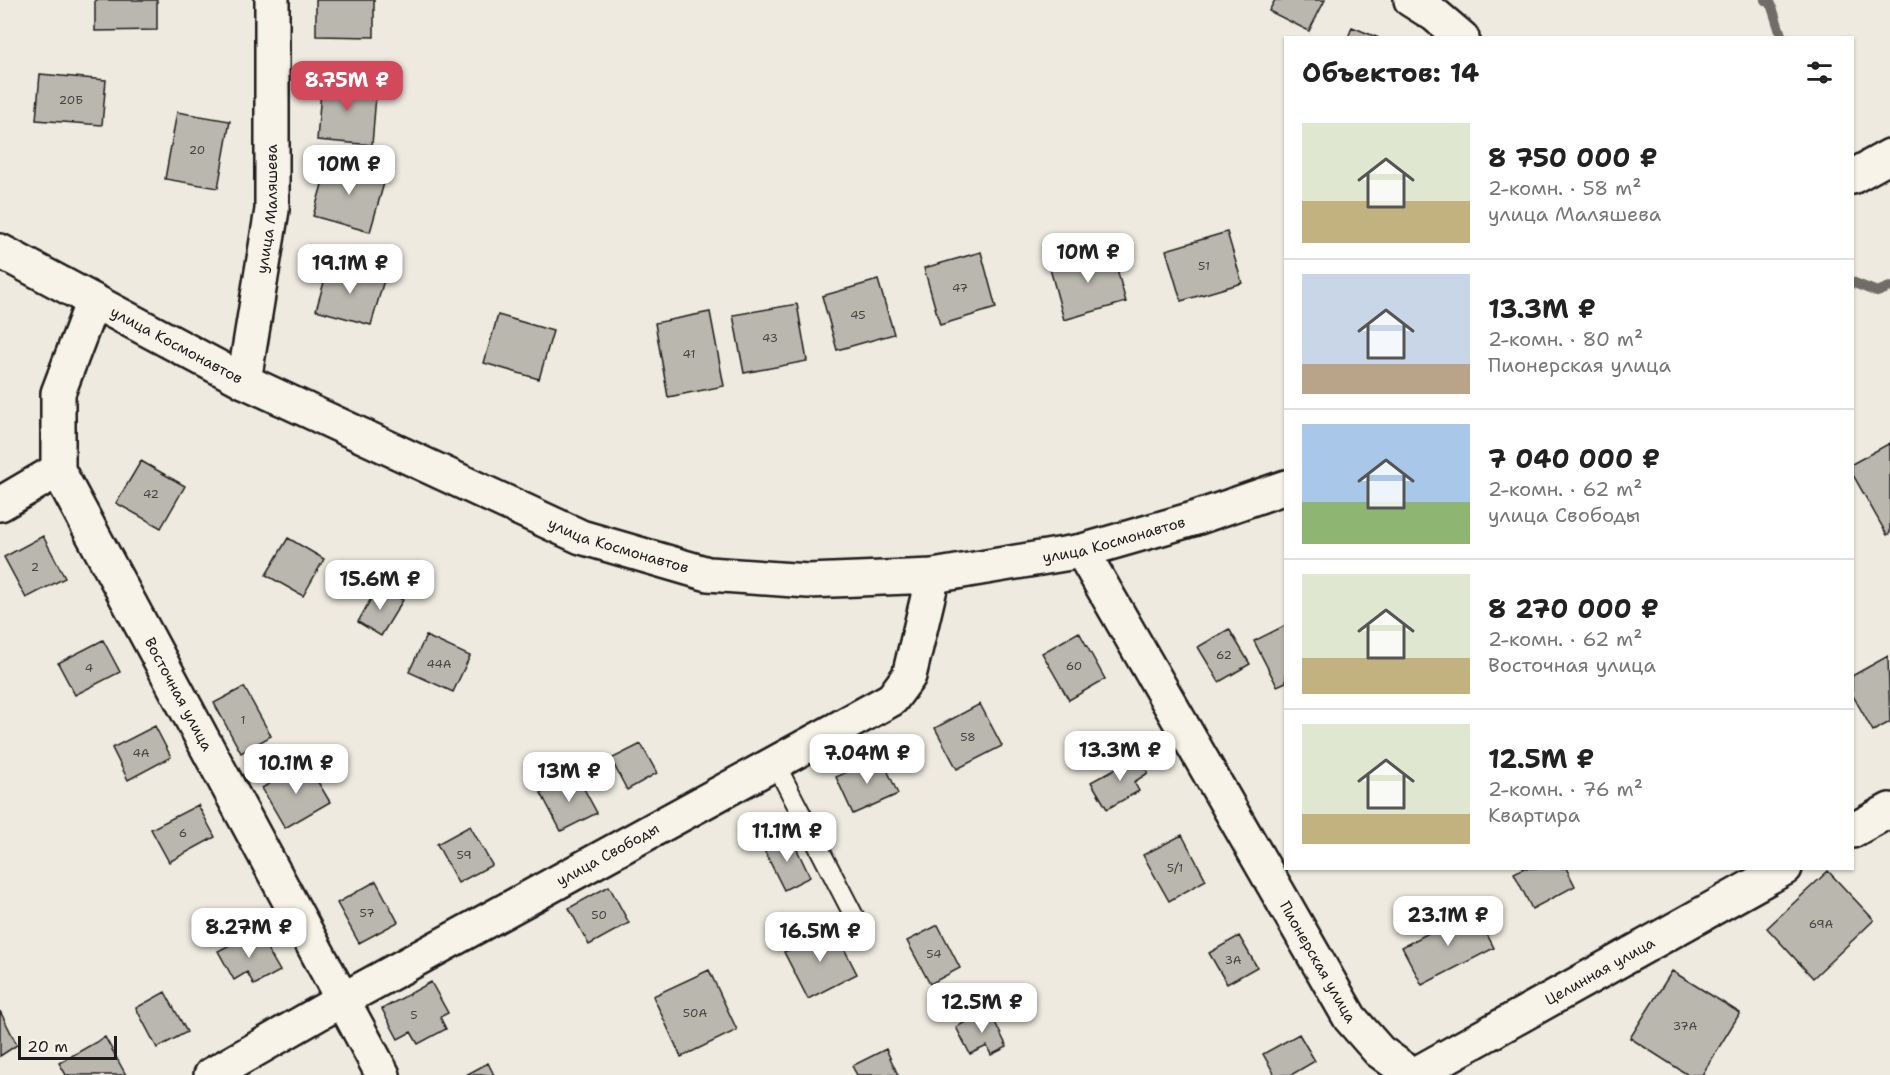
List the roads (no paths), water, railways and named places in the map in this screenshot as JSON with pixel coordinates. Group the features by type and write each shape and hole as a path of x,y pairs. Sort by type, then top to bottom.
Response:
{"street":[{"name":"улица Маляшева","path":"244,381 272,210 272,0"},
{"path":"1411,0 1435,15 1460,36"},
{"path":"1854,176 1890,156"},
{"name":"улица Космонавтов","path":"0,250 244,381 581,537 708,574 808,581 933,576 1082,551 1193,519 1284,488"},
{"name":"Восточная улица","path":"93,301 58,393 58,470 383,1075"},
{"path":"0,504 58,470"},
{"name":"Пионерская улица","path":"1082,551 1350,1018 1379,1051 1413,1075"},
{"name":"улица Свободы","path":"211,1075 342,1000 892,699 909,676 933,576"},
{"path":"1854,830 1890,810"},
{"name":"Целинная улица","path":"1413,1075 1781,870"}],"lane":[{"path":"775,763 855,918"}],"waterway":[{"path":"1765,0 1771,4 1781,36"},
{"path":"1854,283 1877,292 1890,287"}]}
